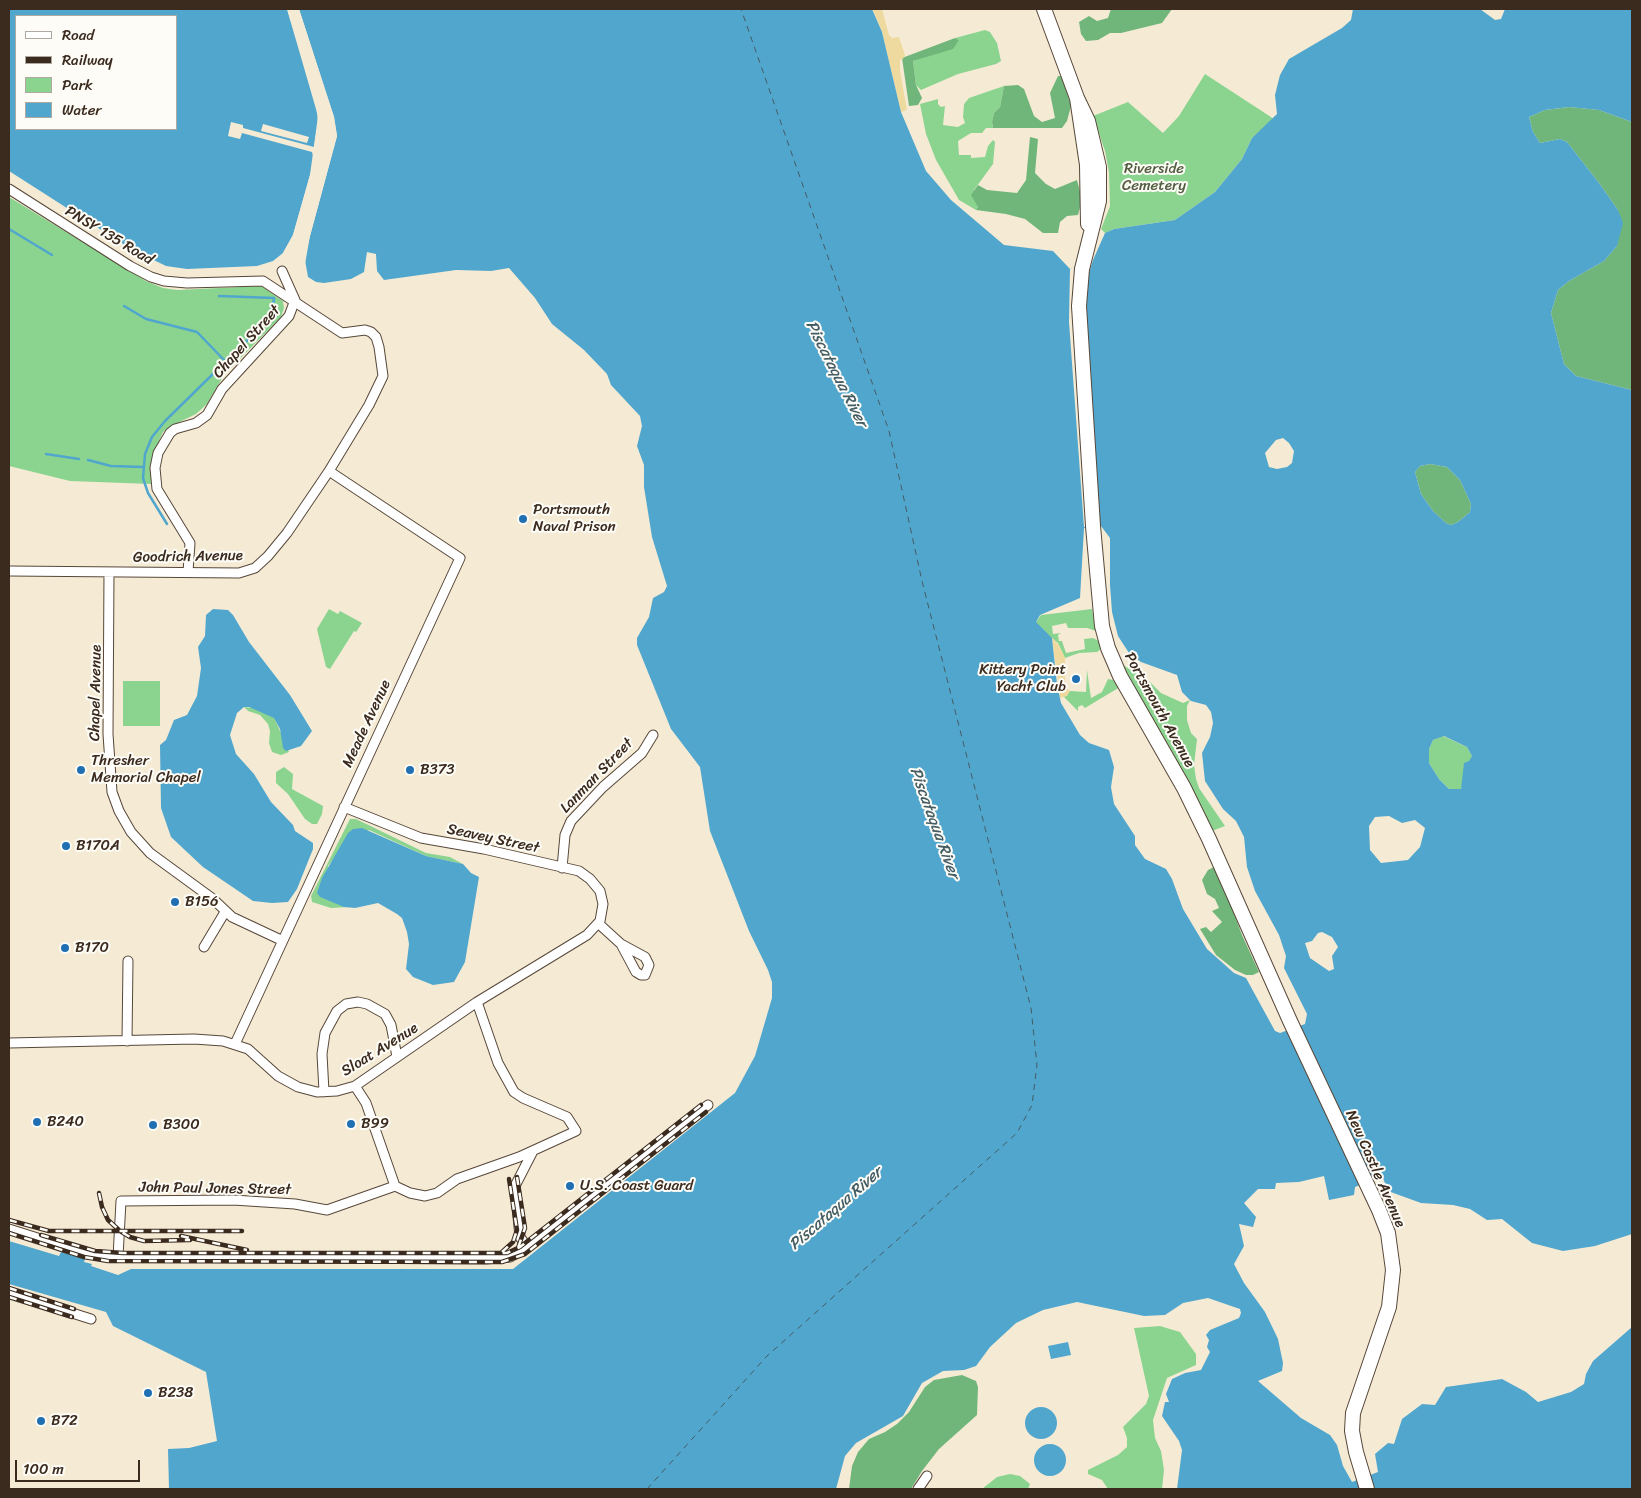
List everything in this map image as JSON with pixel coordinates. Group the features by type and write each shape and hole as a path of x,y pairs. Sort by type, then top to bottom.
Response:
{"main road":[{"name":"Portsmouth Avenue","path":"1044,9 1076,98 1085,142 1088,184 1086,252 1080,291 1080,336 1097,580 1106,642 1120,676 1184,788 1209,839 1324,1095"},
{"name":"New Castle Avenue","path":"1324,1095 1369,1188 1388,1233 1393,1270 1389,1306 1353,1413 1352,1432 1361,1474 1367,1489"}],"street":[{"name":"PNSY 135 Road","path":"9,189 130,266 164,282 263,281 295,300"},
{"name":"Chapel Street","path":"188,572 190,543 157,489 155,468 158,453 170,433 175,429 196,422 207,415 222,389 289,316 295,300 282,271"},
{"name":"Goodrich Avenue","path":"9,571 239,573 248,571 260,564 287,533 329,471 369,405 383,376 380,347 374,334 365,330 342,333 295,300"},
{"name":"Meade Avenue","path":"235,1044 281,940 460,558 329,471"},
{"name":"Chapel Avenue","path":"109,572 110,642 108,708 112,792 125,822 144,847 213,899 225,912 240,923 281,940"},
{"name":"Lanman Street","path":"562,868 565,835 572,821 603,787 642,753 653,735"},
{"name":"Seavey Street","path":"344,807 421,838 484,849 585,874 595,884 603,904 599,924"},
{"path":"204,947 225,912"},
{"path":"599,924 620,944"},
{"name":"Sloat Avenue","path":"9,1043 194,1040 235,1044 254,1053 270,1070 287,1082 309,1091 324,1092 355,1086 477,1002 587,935 599,924"},
{"path":"127,1041 128,961"},
{"path":"355,1086 366,1103 395,1186 418,1196 437,1193 457,1179 533,1151 576,1131 566,1117 523,1098 514,1092 498,1063 477,1002"},
{"path":"324,1092 322,1054 325,1033 336,1011 346,1004 367,1004 385,1014 391,1025 397,1056"},
{"path":"9,1229 88,1254 118,1257 510,1257 527,1247 708,1105"},
{"path":"527,1247 520,1237 515,1186 533,1151"},
{"name":"John Paul Jones Street","path":"118,1257 121,1201 233,1200 296,1204 327,1210 395,1186"},
{"path":"9,1293 90,1319"},
{"path":"918,1489 927,1476"}],"green space":[{"path":"1111,9 1172,9 1162,23 1121,33 1110,33 1098,40 1086,41 1081,34 1079,22 1089,16 1097,21 1108,18"},
{"path":"985,30 990,32 997,43 1001,61 958,74 921,90 916,85 913,61 930,55 959,40 955,38"},
{"path":"955,38 959,40 953,49 913,61 916,85 922,98 918,105 909,106 902,58"},
{"name":"Riverside Cemetery","path":"1205,74 1274,119 1252,138 1242,159 1215,192 1175,220 1114,229 1105,233 1101,229 1110,206 1109,172 1105,151 1093,116 1128,102 1163,133 1179,116"},
{"path":"1058,76 1062,76 1071,106 1067,121 1062,128 993,128 994,113 1000,107 1004,86 1018,85 1024,89 1034,116 1042,122 1055,118 1050,93"},
{"path":"1004,86 1000,107 994,113 993,128 986,128 982,133 971,133 958,141 959,155 971,155 971,158 985,157 988,146 993,140 995,142 993,164 974,190 978,207 976,210 959,200 936,160 926,134 920,104 938,99 938,104 941,107 945,106 943,125 958,127 965,123 963,117 964,104 969,98"},
{"path":"1569,107 1599,110 1632,122 1632,390 1576,376 1564,364 1551,313 1558,290 1569,281 1604,261 1617,246 1618,210 1599,183 1567,142 1560,139 1540,143 1533,132 1529,117 1545,110"},
{"path":"1030,137 1038,139 1035,173 1046,184 1055,189 1077,180 1082,199 1078,215 1067,216 1060,222 1058,233 1043,233 1025,219 976,210 978,207 971,195 978,185 987,190 1017,193 1026,180"},
{"path":"9,197 146,281 163,288 177,290 261,286 283,301 284,308 281,317 224,375 207,404 196,414 163,432 153,454 151,484 70,481 9,466"},
{"path":"1430,464 1447,467 1460,480 1471,504 1470,512 1451,525 1433,511 1421,494 1415,472 1420,466"},
{"path":"329,609 338,614 340,611 362,623 356,632 354,631 330,669 326,667 317,629"},
{"path":"1092,609 1096,631 1087,628 1068,628 1066,623 1052,626 1053,634 1061,633 1058,635 1059,641 1062,641 1066,653 1085,649 1084,639 1093,638 1099,641 1101,649 1097,652 1079,653 1065,658 1058,643 1038,627 1036,622 1041,615"},
{"path":"1123,665 1149,681 1161,693 1183,703 1190,700 1187,706 1187,720 1191,733 1197,739 1194,765 1196,779 1199,788 1225,826 1212,831"},
{"path":"1087,670 1091,698 1102,692 1108,679 1113,680 1120,687 1085,708 1082,705 1078,707 1078,711 1064,697 1070,691 1086,692"},
{"path":"123,681 160,681 160,726 123,726"},
{"path":"244,707 253,708 274,717 289,752 281,755 272,752 269,743 270,731 268,724 260,715 248,711"},
{"path":"1443,736 1467,747 1472,756 1461,789 1449,789 1439,779 1429,763 1429,749 1433,740"},
{"path":"284,767 293,774 292,789 323,806 322,814 317,824 312,824 305,819 288,794 276,783 276,772"},
{"path":"350,819 356,819 426,853 450,857 463,864 426,856 369,830 334,858 328,866 330,901 349,907 331,908 312,902 311,896"},
{"path":"1216,866 1242,935 1259,972 1253,975 1246,975 1235,970 1216,955 1200,929 1206,927 1211,932 1222,922 1212,911 1219,908 1215,899 1207,894 1202,880 1208,870"},
{"path":"1160,1326 1180,1332 1196,1354 1196,1365 1167,1378 1153,1420 1155,1438 1161,1451 1164,1470 1162,1489 1108,1489 1102,1480 1088,1474 1088,1470 1118,1455 1127,1447 1127,1438 1123,1427 1146,1404 1149,1396 1134,1328"},
{"path":"962,1375 976,1381 978,1387 977,1415 939,1449 911,1489 849,1489 852,1466 858,1452 869,1439 897,1424 909,1412 925,1387 934,1380"},
{"path":"1010,1474 1020,1476 1030,1484 1028,1489 982,1489 997,1477"}],"sand":[{"path":"882,9 889,35 892,38 899,37 905,55 902,60 900,59 900,71 907,110 901,112 882,32 873,10"},
{"path":"1052,638 1058,644 1065,658 1065,687 1070,691 1067,696 1060,698"}],"water":[{"path":"9,9 287,9 318,116 310,175 293,235 283,253 273,261 257,266 187,269 166,266 131,249 9,171"},
{"name":"Piscataqua River","path":"299,9 872,9 882,32 901,112 926,171 951,200 1004,245 1053,251 1070,269 1093,260 1105,233 1114,229 1175,220 1215,192 1242,159 1252,138 1277,114 1275,95 1280,75 1289,59 1342,28 1351,20 1353,9 1480,9 1495,20 1501,19 1505,9 1632,9 1632,122 1599,110 1569,107 1545,110 1529,117 1533,132 1540,143 1560,139 1567,142 1618,210 1623,223 1617,246 1604,261 1569,281 1558,290 1551,313 1564,364 1576,376 1632,390 1632,1234 1595,1246 1563,1251 1532,1243 1502,1219 1487,1220 1470,1209 1453,1205 1421,1203 1388,1191 1383,1178 1355,1187 1354,1195 1329,1200 1324,1176 1299,1182 1276,1183 1275,1189 1258,1189 1244,1203 1256,1217 1253,1227 1239,1224 1244,1246 1234,1264 1244,1283 1265,1312 1278,1339 1283,1363 1282,1371 1258,1381 1301,1418 1330,1435 1337,1445 1343,1466 1352,1482 1378,1472 1375,1454 1388,1443 1394,1444 1402,1419 1422,1404 1435,1405 1446,1387 1502,1379 1526,1392 1538,1402 1571,1392 1584,1384 1586,1374 1593,1361 1632,1327 1632,1489 1177,1489 1182,1450 1179,1441 1162,1416 1165,1402 1169,1402 1166,1394 1172,1379 1185,1373 1201,1370 1210,1352 1207,1347 1209,1340 1206,1335 1210,1330 1239,1318 1241,1313 1240,1309 1208,1298 1183,1303 1165,1315 1144,1316 1077,1302 1043,1310 1016,1323 990,1347 976,1366 964,1370 943,1371 922,1383 903,1416 856,1443 845,1456 836,1489 169,1489 168,1449 189,1448 217,1441 206,1372 113,1326 106,1312 9,1284 9,1241 59,1256 61,1252 85,1259 84,1262 92,1264 91,1266 118,1275 131,1269 513,1269 735,1093 755,1056 772,998 772,982 768,970 749,931 710,831 700,767 671,729 637,645 637,638 649,617 653,598 664,592 667,586 652,537 644,487 644,465 637,446 642,426 640,416 611,385 607,374 584,350 552,324 535,298 509,268 491,271 456,270 384,280 377,271 376,254 367,252 364,272 351,279 324,283 316,282 308,277 305,260 307,247 337,136 334,117","holes":["1283,438 1294,451 1292,463 1287,467 1277,469 1269,467 1265,453 1276,440","1430,464 1447,467 1460,480 1471,504 1470,512 1458,522 1451,525 1446,523 1433,511 1421,494 1415,472 1420,466","1101,526 1110,538 1112,612 1118,636 1129,653 1141,662 1177,675 1182,692 1191,701 1206,705 1211,712 1213,723 1210,737 1202,753 1205,781 1223,809 1236,821 1244,837 1247,867 1255,891 1279,935 1286,956 1284,968 1307,1014 1305,1024 1280,1033 1275,1031 1246,978 1234,973 1207,949 1183,909 1172,879 1166,869 1145,859 1135,845 1135,836 1114,804 1111,787 1114,767 1109,750 1089,743 1080,735 1061,703 1052,638 1036,622 1040,615 1080,598 1084,528","1444,736 1467,747 1472,756 1469,761 1464,763 1461,789 1449,789 1439,779 1429,763 1429,749 1433,740","1389,816 1402,823 1415,820 1425,828 1420,847 1408,860 1381,863 1370,850 1369,826 1375,817","1322,932 1332,937 1338,947 1332,956 1334,969 1329,971 1310,958 1305,943 1312,941 1318,933"]},
{"path":"213,609 228,610 233,615 249,642 290,695 312,731 301,746 286,751 283,748 280,729 274,718 249,707 244,707 237,713 230,735 236,754 254,774 271,802 293,825 295,831 313,843 313,849 297,889 288,902 253,901 203,867 171,837 161,808 160,745 166,740 174,720 187,715 197,696 201,668 198,647 205,636 206,615"},
{"path":"362,828 426,856 463,864 471,873 479,877 465,962 454,982 433,985 413,977 406,969 409,944 402,918 397,914 378,903 355,908 344,907 320,897 317,893 322,878 348,833 353,829"},
{"path":"1068,1342 1071,1355 1051,1359 1048,1346"},
{"path":"1041,1407 1047,1408 1052,1412 1056,1417 1056,1429 1052,1434 1047,1438 1041,1439 1035,1438 1030,1434 1026,1429 1025,1423 1026,1417 1030,1412 1035,1408"},
{"path":"1050,1444 1056,1445 1061,1449 1065,1454 1065,1466 1061,1471 1056,1475 1050,1476 1044,1475 1039,1471 1035,1466 1034,1460 1035,1454 1039,1449 1044,1445"}],"pier":[{"path":"287,9 289,9 321,116 313,176 295,236 285,254 283,253 293,235 310,175 314,159 312,152 242,133 240,139 228,136 231,122 243,125 243,128 314,147 318,122 316,104"},
{"path":"297,9 299,9 334,117 337,136 310,236 305,264 302,260 305,246 335,136 332,118"},
{"path":"263,124 309,137 307,143 261,131"},
{"path":"1093,260 1087,279 1086,310 1097,526 1084,527 1069,322 1070,269"}],"waterway":[{"path":"9,229 52,255"},
{"path":"167,524 148,493 143,478 145,454 152,437 165,421 267,321 274,300 274,298 219,296"},
{"path":"124,306 146,319 197,332 225,361"},
{"path":"46,454 79,459"},
{"path":"88,460 111,466 144,467"}],"ferry route":[{"path":"647,1489 767,1356 1017,1133 1032,1105 1037,1065 1031,1008 922,581 889,431 741,9"}],"railway":[{"path":"41,1235 95,1251 123,1253 507,1253 520,1247 701,1105"},
{"path":"9,1233 84,1257 108,1261 502,1262 525,1254 706,1112"},
{"path":"517,1177 525,1228 518,1248"},
{"path":"502,1252 513,1242 517,1230 509,1179"},
{"path":"99,1193 102,1207 108,1220 130,1237 144,1241 190,1240"},
{"path":"9,1220 49,1231 242,1231"},
{"path":"181,1236 247,1250"},
{"path":"9,1288 74,1309"},
{"path":"9,1297 72,1317"}],"place":[{"name":"Portsmouth Naval Prison","path":"523,519"},
{"name":"Kittery Point Yacht Club","path":"1076,679"},
{"name":"Thresher Memorial Chapel","path":"81,770"},
{"name":"B373","path":"410,770"},
{"name":"B170A","path":"66,846"},
{"name":"B156","path":"175,902"},
{"name":"B170","path":"65,948"},
{"name":"B240","path":"37,1122"},
{"name":"B99","path":"351,1124"},
{"name":"B300","path":"153,1125"},
{"name":"U.S. Coast Guard","path":"570,1186"},
{"name":"B238","path":"148,1393"},
{"name":"B72","path":"41,1421"}]}
